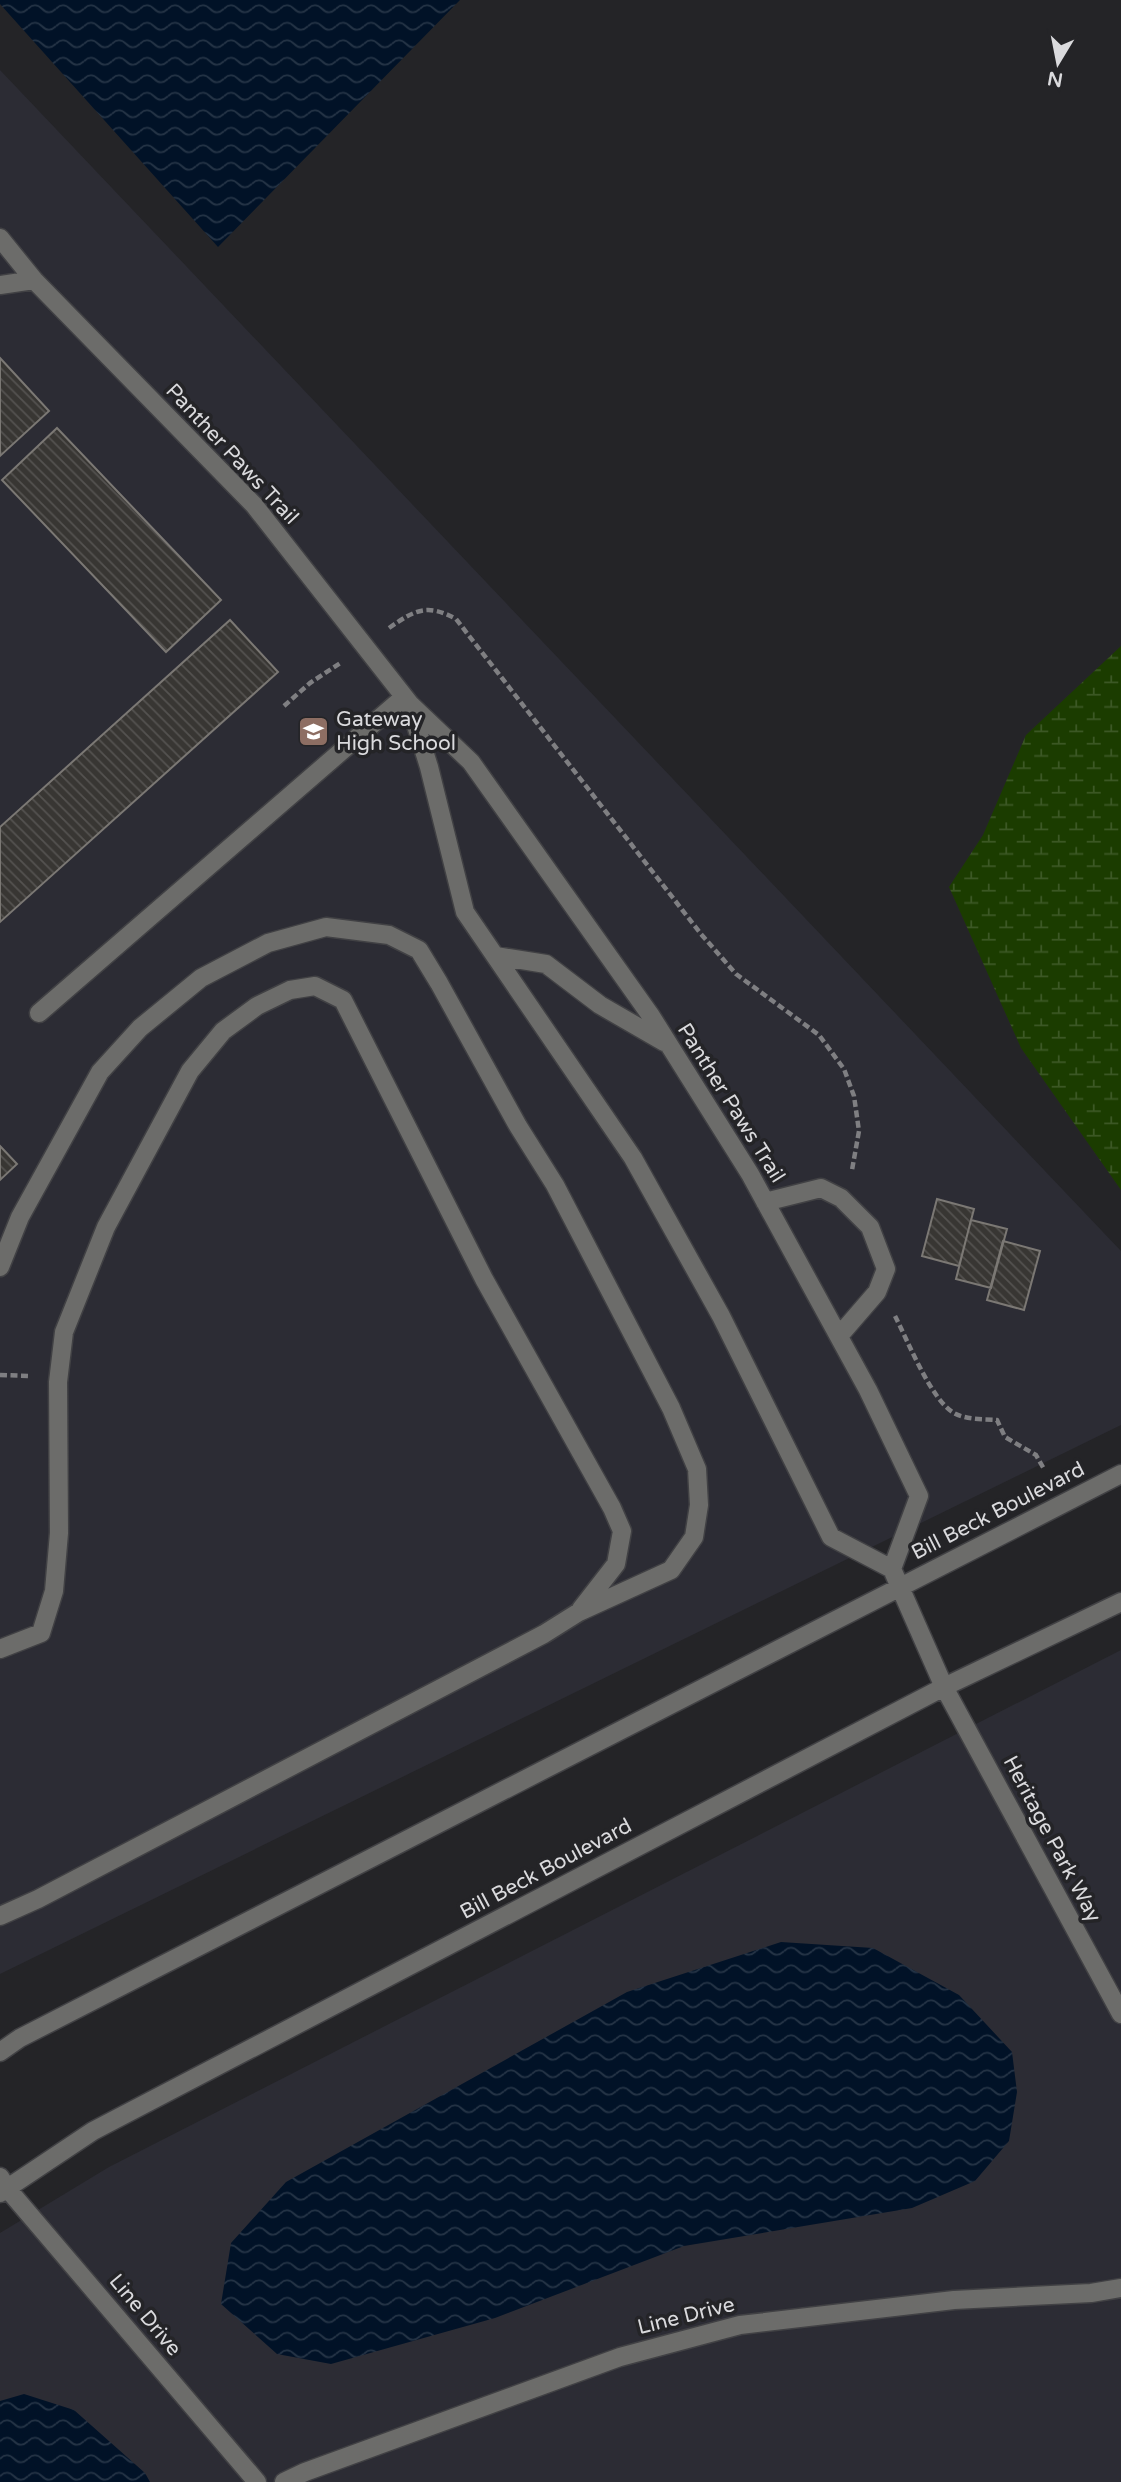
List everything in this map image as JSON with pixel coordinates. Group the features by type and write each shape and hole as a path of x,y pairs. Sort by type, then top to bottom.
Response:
{"street":[{"name":"Panther Paws Trail","path":"0,238 34,281 254,505 407,700 471,762 668,1044 765,1202 869,1390 919,1496 896,1578 831,1537 721,1316 633,1158 465,912 429,767 407,700"},
{"path":"0,285 34,281"},
{"path":"39,1013 407,700"},
{"path":"0,1267 20,1217 100,1072 140,1028 201,978 268,943 326,927 389,935 419,950 518,1126 555,1185 670,1408 696,1469 699,1505 694,1537 671,1570 579,1612 544,1634 38,1899 0,1916"},
{"path":"496,956 546,964 600,1005 668,1044"},
{"path":"0,1649 41,1633 54,1591 59,1533 58,1382 64,1332 106,1227 190,1071 223,1031 257,1006 290,990 315,986 343,1000 484,1279 612,1508 622,1531 616,1564 579,1612"},
{"path":"765,1202 821,1188 841,1198 870,1227 886,1269 877,1292 839,1336"},
{"name":"Bill Beck Boulevard","path":"0,2052 20,2038 896,1578 1121,1474"},
{"path":"896,1578 944,1687"},
{"name":"Bill Beck Boulevard","path":"2,2186 93,2131 944,1687 1121,1602"},
{"name":"Heritage Park Way","path":"944,1687 1121,2014"},
{"name":"Line Drive","path":"2,2186 257,2482"},
{"name":"Line Drive","path":"284,2482 620,2357 740,2325 954,2300 1091,2293 1121,2288"}],"path":[{"path":"284,706 310,683 401,620 424,609 440,610 456,619 701,934 736,974 819,1035 844,1069 854,1096 859,1131 849,1185 841,1198"},
{"path":"877,1292 889,1303 937,1399 955,1414 973,1419 997,1420 1005,1437 1036,1455 1044,1469"},
{"path":"0,1375 35,1376"}],"shaded area":[{"name":"Gateway High School","path":"0,70 1121,1251 1121,1425 0,1974"},
{"path":"1121,1650 1121,2482 0,2482 0,2233 109,2167"}],"green space":[{"path":"1121,646 1121,1190 1021,1048 949,887 983,835 1026,735"}],"water":[{"path":"0,0 460,0 218,247 0,4"},
{"path":"781,1942 873,1948 959,1995 1012,2052 1017,2092 1009,2141 975,2181 912,2208 684,2246 495,2318 331,2364 277,2354 221,2304 231,2243 286,2182 627,1992"},
{"path":"24,2394 74,2410 145,2473 150,2482 0,2482 0,2401"}],"building":[{"path":"0,358 49,411 0,456"},
{"path":"57,428 221,600 166,652 2,480"},
{"path":"230,620 278,672 0,922 0,827"},
{"path":"0,1146 17,1164 0,1180"},
{"path":"937,1199 974,1209 959,1266 922,1256"},
{"path":"971,1220 1007,1229 991,1288 956,1279"},
{"path":"1003,1241 1040,1251 1024,1310 987,1300"}],"place":[{"name":"Gateway High School","path":"313,731"}]}
